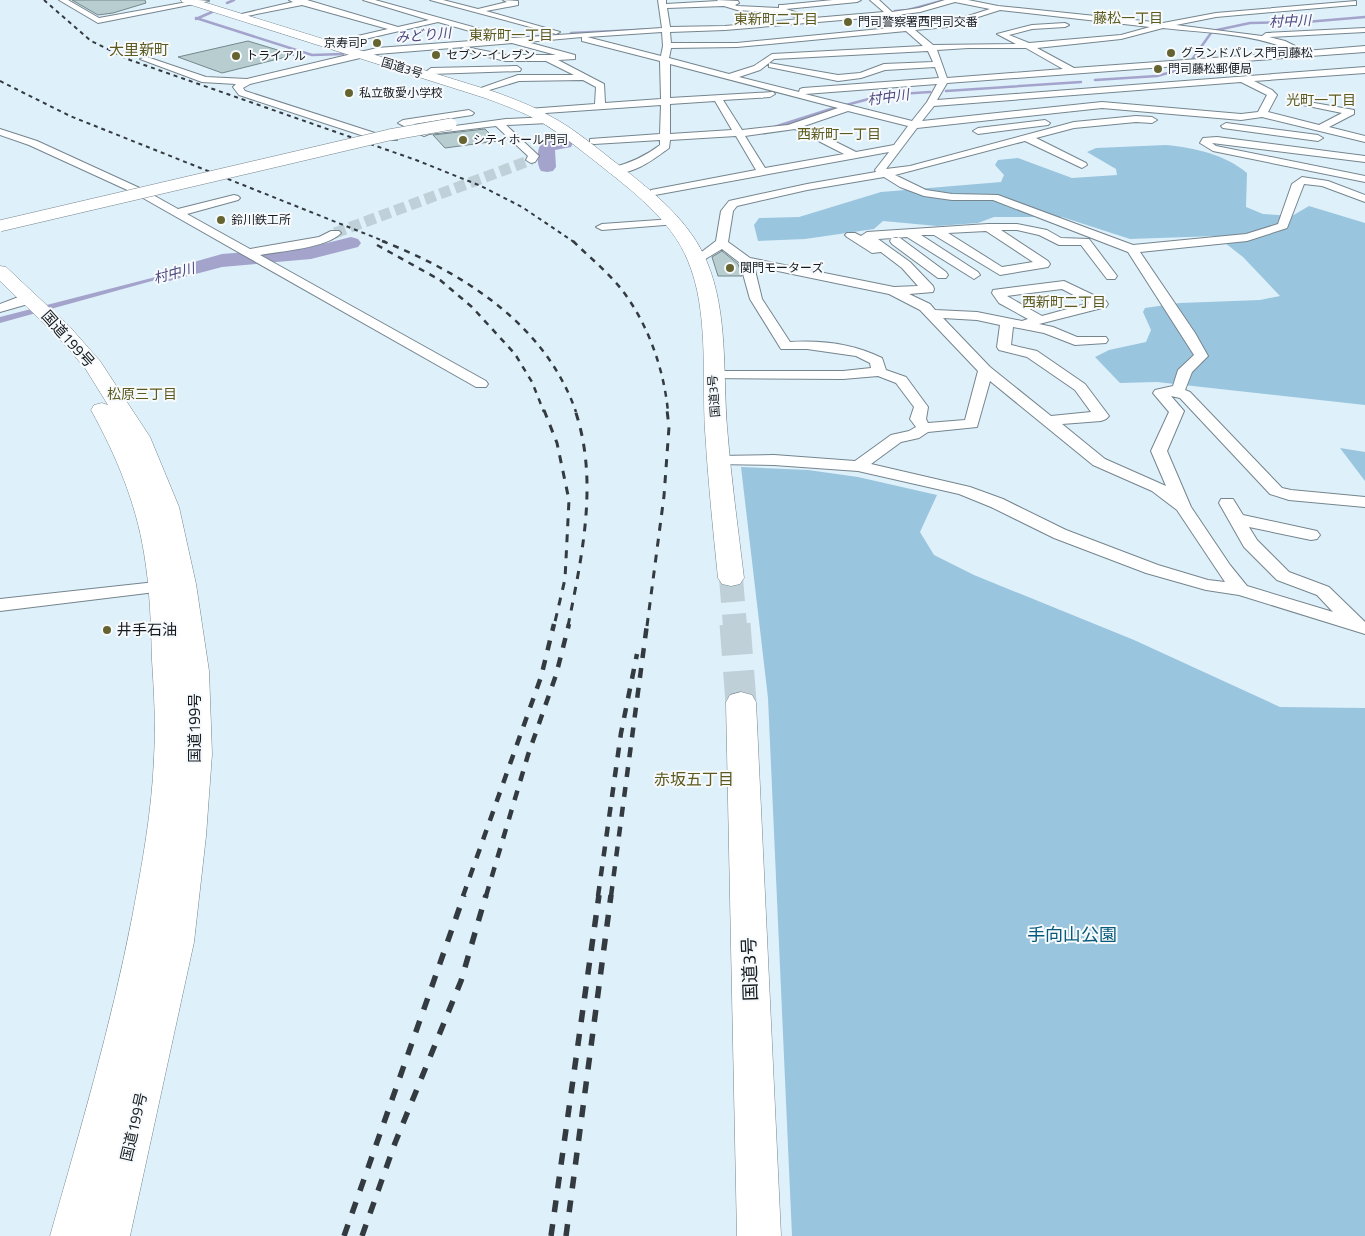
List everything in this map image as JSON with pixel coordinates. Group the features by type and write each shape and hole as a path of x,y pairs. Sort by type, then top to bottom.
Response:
{"highway":[{"name":"国道3号","path":"197,1 490,95 538,113 655,192 670,209 673,222"},
{"name":"国道3号","path":"241,15 339,43 365,54 486,88 591,139 673,222 697,260 703,275 708,302 719,461 731,578"},
{"name":"国道199号","path":"0,271 19,305 79,369 120,443 136,483 156,550 172,586 195,671 196,754 190,836 176,942 108,1236"},
{"name":"国道199号","path":"72,1236 122,1047 147,942 162,845 170,772 168,697 172,586"},
{"name":"国道3号","path":"740,702 760,1236"}],"street":[{"path":"63,0 98,21 197,1"},
{"path":"293,0 398,29"},
{"path":"241,15 317,0"},
{"path":"367,0 572,57 506,58 451,45"},
{"path":"434,0 785,93 914,125 1102,105 1241,117 1262,114 1360,138 1365,132"},
{"path":"339,43 477,11 511,1 525,0"},
{"path":"751,9 858,0"},
{"path":"874,0 932,49 944,80"},
{"path":"890,12 940,0"},
{"path":"144,59 205,80 228,83 247,82 365,54 508,39 666,29 725,28 920,10 955,0 998,8 1250,36 1282,43 1365,80"},
{"path":"667,46 736,45 947,25 1022,0"},
{"path":"769,60 968,46 1025,45 1121,37 1216,15 1356,4 1343,0"},
{"path":"621,169 645,161 665,146 666,65 664,60 667,46 663,3 758,1"},
{"path":"723,2 737,8 785,11 838,39 836,43 769,60 757,68 730,77"},
{"path":"1025,45 1045,41 1073,31 1066,25 1041,26 1001,34 1072,70 1127,107"},
{"path":"1250,36 1365,30"},
{"path":"0,226 389,135 451,124 600,106 1365,50"},
{"path":"548,58 601,86 600,106"},
{"path":"769,60 838,78 861,75 884,67 937,64"},
{"path":"1201,61 1269,92 1272,95 1262,114"},
{"path":"544,68 584,67"},
{"path":"431,71 526,68"},
{"path":"931,103 1365,70"},
{"path":"959,120 977,131 1051,121 983,77"},
{"path":"486,88 518,78 586,78"},
{"path":"944,80 931,103 880,170 904,185 924,193 952,198 994,198 1132,249 1247,236 1283,226 1297,184 1302,180 1324,183 1365,199"},
{"path":"247,82 238,87 242,92 377,137 391,139 476,125 524,120 538,113"},
{"path":"717,97 762,172"},
{"path":"1306,103 1350,112 1320,128"},
{"path":"738,132 781,123 835,105"},
{"path":"591,139 738,132 796,126 847,108"},
{"path":"499,111 538,113"},
{"path":"424,133 403,123 440,116 482,112"},
{"path":"0,221 391,130 440,121 538,113"},
{"path":"697,260 722,243 727,211 733,203 807,186 911,169 1074,125 1136,119 1190,121 1318,138 1365,151"},
{"path":"499,124 534,156 531,160"},
{"path":"796,126 854,155"},
{"path":"0,132 50,151 140,192 481,384"},
{"path":"1025,138 1044,145 1082,166"},
{"path":"1365,159 1217,140 1207,140 1204,143 1213,148 1365,179"},
{"path":"655,192 898,147"},
{"path":"176,213 234,198"},
{"path":"602,227 673,222"},
{"path":"722,243 746,261 893,291 928,289 912,271 867,236 988,227 1017,227 1043,232 1059,241 1085,242 1111,276"},
{"path":"936,231 1000,271 1044,264 988,227"},
{"path":"249,254 322,240 335,233"},
{"path":"909,233 974,275"},
{"path":"887,234 942,275"},
{"path":"851,235 912,271"},
{"path":"1132,249 1188,333 1201,356 1185,370 1179,388 1174,391 1160,392 1177,410 1160,450 1183,507 1223,568 1241,590"},
{"path":"746,261 756,300 786,346 808,345 859,352 877,361 879,372"},
{"path":"1014,323 1030,322 1039,320 1048,318 1101,304 1064,285 998,293 1004,300 1026,312 1033,316 1040,320"},
{"path":"893,291 925,308 985,370 1099,462 1158,488 1183,507"},
{"path":"931,314 977,316 1048,330 1075,341 1100,340"},
{"path":"1014,323 1004,347 1032,354 1080,388 1102,416 1048,421"},
{"path":"858,466 896,438 914,435 924,428 972,424 985,370"},
{"path":"712,376 843,375 879,372 901,380 921,407 918,419 924,428"},
{"path":"1174,391 1185,396 1276,491 1289,495 1365,502"},
{"path":"719,461 774,460 858,466 964,490 1060,534 1152,569 1206,585 1241,590 1358,620"},
{"path":"1227,503 1250,543 1283,576 1322,591 1358,620"},
{"path":"1236,519 1311,535"},
{"path":"2,610 172,586"}],"green space":[{"path":"1166,145 1209,153 1238,166 1247,173 1246,207 1263,214 1292,216 1309,206 1365,223 1365,405 1157,382 1120,383 1095,357 1109,350 1146,342 1151,330 1143,312 1145,308 1180,303 1260,300 1280,296 1243,257 1216,236 1130,239 1062,217 994,217 978,223 937,226 883,221 874,229 805,239 758,241 754,225 759,218 799,217 881,192 1001,182 1004,175 995,165 998,160 1018,158 1072,178 1117,175 1116,169 1087,152 1096,148"},
{"path":"1340,448 1365,452 1365,481"},
{"name":"手向山公園","path":"741,467 808,470 858,477 937,495 920,532 934,555 974,575 1134,640 1280,707 1365,708 1365,1236 792,1236 768,698"}],"water":[{"path":"210,263 206,266 0,323 0,317"}],"building":[{"path":"72,0 145,0 146,3 113,13 98,15"},
{"name":"トライアル","path":"248,41 294,55 222,73 178,57"},
{"name":"シティホール門司","path":"485,129 497,141 445,148 433,135"},
{"name":"関門モーターズ","path":"722,251 738,264 742,276 718,276 712,257"}],"waterway":[{"path":"227,3 234,0"},
{"name":"みどり川","path":"895,11 908,10 945,0"},
{"path":"197,18 212,12"},
{"name":"村中川","path":"1217,30 1250,23 1306,22 1365,17"},
{"name":"みどり川","path":"197,18 312,55 343,54"},
{"name":"みどり川","path":"571,33 659,29"},
{"name":"村中川","path":"1095,80 1157,76 1186,68 1211,33"},
{"name":"みどり川","path":"521,38 557,34"},
{"name":"村中川","path":"946,91 1081,82"},
{"name":"村中川","path":"846,105 884,95 930,92"},
{"name":"村中川","path":"775,127 841,106 837,107"},
{"name":"村中川","path":"547,167 547,147 565,143"},
{"name":"村中川","path":"169,275 222,261 311,253 338,248 351,243"}],"tunnel":[{"path":"335,233 531,160"},
{"path":"731,578 735,626"},
{"path":"735,624 741,702"}],"railway":[{"path":"44,0 91,41 130,60 416,160 481,186 522,207 574,242"},
{"path":"0,81 70,116 386,242"},
{"path":"382,241 413,254 472,286 523,328 545,353 562,381 576,412"},
{"path":"573,241 617,283 640,317 659,363 668,412"},
{"path":"377,245 440,280 472,307 515,354 532,382 544,412"},
{"path":"544,410 557,443 569,500 565,579 554,626"},
{"path":"568,626 583,545 587,491 586,463 575,410"},
{"path":"647,626 664,496 669,427 667,410"},
{"path":"463,896 541,677 554,624"},
{"path":"486,896 528,755 556,675 569,624"},
{"path":"611,896 647,624"},
{"path":"598,896 621,733 637,654"},
{"path":"344,1236 464,895"},
{"path":"362,1236 395,1143 461,981 486,895"},
{"path":"551,1236 599,895"},
{"path":"566,1236 611,895"}],"place":[{"name":"門司警察署西門司交番","path":"848,22"},
{"name":"京寿司P","path":"377,43"},
{"name":"グランドパレス門司藤松","path":"1171,53"},
{"name":"セブン-イレブン","path":"436,55"},
{"name":"トライアル","path":"236,56"},
{"name":"門司藤松郵便局","path":"1158,69"},
{"name":"私立敬愛小学校","path":"349,93"},
{"name":"シティホール門司","path":"463,140"},
{"name":"鈴川鉄工所","path":"221,220"},
{"name":"関門モーターズ","path":"730,268"},
{"name":"井手石油","path":"107,630"}],"district":[{"name":"藤松一丁目","path":"1128,18"},
{"name":"東新町二丁目","path":"776,19"},
{"name":"東新町一丁目","path":"511,35"},
{"name":"大里新町","path":"139,50"},
{"name":"光町一丁目","path":"1321,100"},
{"name":"西新町一丁目","path":"839,134"},
{"name":"西新町二丁目","path":"1064,302"},
{"name":"松原三丁目","path":"142,394"},
{"name":"赤坂五丁目","path":"694,779"}]}
